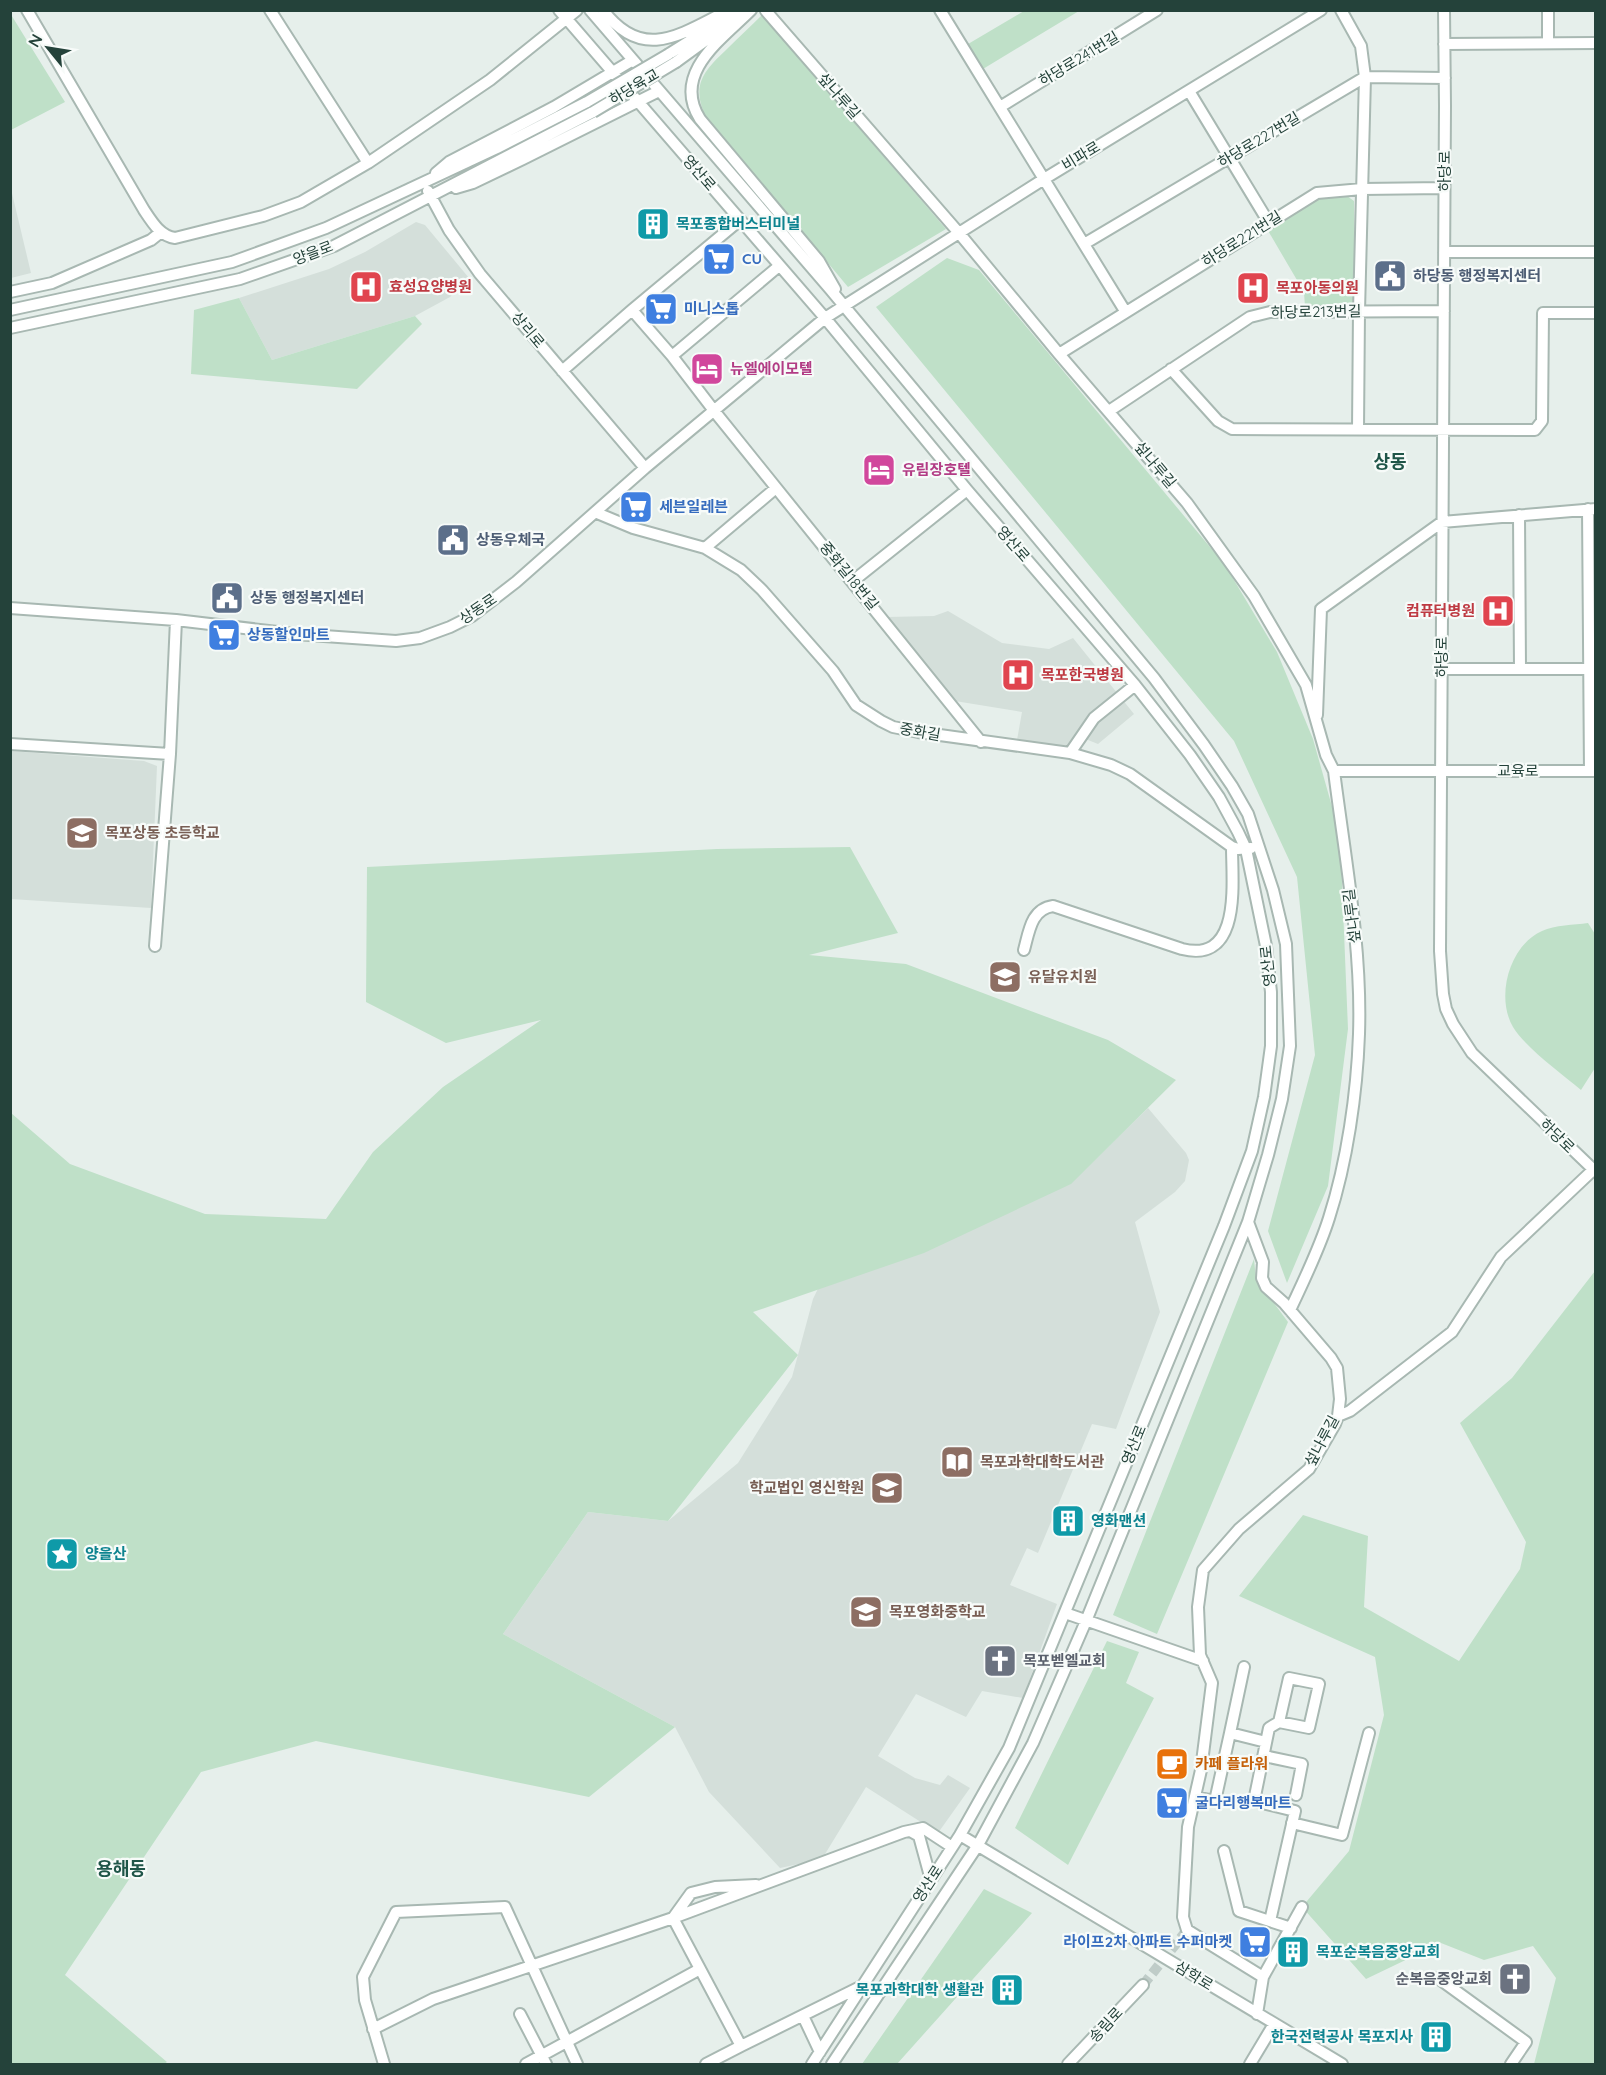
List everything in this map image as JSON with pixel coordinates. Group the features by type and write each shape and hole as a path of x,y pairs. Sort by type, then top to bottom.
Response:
{"street":[{"path":"27,10 144,210 161,232 168,237 176,238 263,216 301,202 368,163 490,80 562,15 576,10"},
{"path":"270,10 368,163"},
{"name":"영산로","path":"590,10 843,305 1154,678 1232,786 1248,814 1260,846 1286,944 1290,1046 1282,1099 1248,1222 1086,1621 1033,1743 978,1845 832,2064"},
{"path":"603,10 614,24 627,34 653,41 679,35 729,10"},
{"path":"672,58 739,10"},
{"path":"672,58 746,10"},
{"path":"752,10 700,62 691,88 693,104 700,119 819,261 843,305"},
{"name":"하당로241번길","path":"1000,107 1158,10"},
{"name":"비파로","path":"843,305 1321,10"},
{"path":"1341,10 1361,46 1365,77 1358,429"},
{"name":"하당로","path":"1444,10 1441,973 1446,1009 1472,1053 1594,1171"},
{"path":"1548,10 1548,43"},
{"name":"섶나루길","path":"766,11 959,233 1059,354 1187,502 1254,596 1306,685 1326,755 1334,771 1356,944 1359,1033 1357,1070 1351,1122 1330,1215 1309,1270 1290,1310 1337,1368 1340,1399 1338,1416 1309,1469 1239,1529 1203,1570 1198,1607 1200,1655 1212,1683 1201,1770 1187,1838 1183,1917 1187,1930 1263,1977"},
{"path":"942,11 1125,311"},
{"name":"영산로","path":"562,15 825,318 967,490 1135,685 1190,755 1219,797 1246,849 1266,946 1271,1046 1264,1097 1252,1151 1224,1226 1009,1748 952,1848 812,2064"},
{"path":"1444,44 1596,43"},
{"name":"하당육교","path":"587,102 672,58"},
{"name":"하당육교","path":"592,112 672,58"},
{"path":"424,183 449,162 554,107 633,60"},
{"path":"1365,77 1445,78"},
{"name":"하당로227번길","path":"1084,244 1365,77"},
{"path":"430,197 473,183 659,91"},
{"path":"1189,91 1269,223"},
{"name":"양을로","path":"10,310 232,262 326,228 424,183 587,102"},
{"name":"양을로","path":"10,328 240,279 334,246 592,112"},
{"name":"상리로","path":"424,183 449,230 480,274 645,468"},
{"name":"하당로221번길","path":"1059,354 1317,193 1362,189 1444,188"},
{"path":"562,371 740,220"},
{"path":"10,292 52,284 151,240 161,232"},
{"path":"1444,252 1596,252"},
{"path":"672,356 779,266"},
{"name":"상동로","path":"10,608 176,620 295,634 396,641 420,638 472,616 516,582 597,513 645,468 843,305"},
{"name":"중화길18번길","path":"632,310 672,356 776,489 853,581 981,742"},
{"name":"하당로213번길","path":"1109,411 1251,317 1270,312 1444,311"},
{"path":"1171,369 1218,421 1232,429 1535,430 1542,422 1543,313 1596,313"},
{"path":"705,548 776,489"},
{"path":"853,581 967,490"},
{"path":"1316,721 1321,609 1442,522 1592,509 1593,771"},
{"name":"중화길","path":"597,513 633,528 705,548 741,570 762,590 833,671 856,705 893,727 981,742 1070,753 1111,765 1130,774 1232,847 1246,849 1260,846"},
{"path":"1520,514 1520,669"},
{"path":"155,946 170,754 176,620"},
{"path":"1442,669 1592,669"},
{"path":"1070,753 1094,718 1135,685"},
{"path":"10,744 170,754"},
{"name":"교육로","path":"1334,771 1593,771"},
{"path":"1024,950 1036,914 1043,908 1053,906 1182,949 1194,952 1205,951 1218,943 1230,916 1233,887 1232,847"},
{"path":"1338,1416 1350,1411 1452,1332 1501,1257 1594,1171"},
{"path":"1248,1222 1263,1262 1262,1278 1272,1294 1290,1310"},
{"path":"1065,1613 1203,1661"},
{"path":"1195,1797 1215,1801 1244,1667"},
{"path":"1270,1921 1295,1811 1254,1801 1263,1756 1269,1728 1279,1722 1309,1728 1319,1684 1289,1678 1279,1722"},
{"path":"1230,1733 1266,1742"},
{"path":"1292,1823 1342,1835 1369,1733"},
{"path":"1263,1756 1302,1764 1296,1795"},
{"path":"373,2029 433,1999 673,1918 910,1831 923,1828 952,1848"},
{"path":"910,1831 919,1836 931,1880"},
{"path":"960,1835 978,1845"},
{"name":"삼학로","path":"978,1845 1342,2064"},
{"path":"1224,1851 1239,1911 1291,1928"},
{"path":"673,1918 691,1893 715,1887 765,1885"},
{"path":"1257,2014 1263,1977 1302,1906"},
{"path":"384,2064 365,2000 363,1977 396,1912 505,1907 577,2064"},
{"path":"673,1918 741,2046"},
{"path":"526,2064 544,2060 566,2043 700,1969"},
{"path":"1438,1978 1526,2042 1511,2064"},
{"name":"송림로","path":"1068,2064 1143,1985"},
{"path":"706,2064 862,1986"},
{"path":"520,2014 544,2060"},
{"path":"803,2016 820,2052"},
{"path":"1250,2064 1274,2024"}],"shaded area":[{"path":"11,189 31,273 10,278"},
{"name":"효성요양병원","path":"416,222 425,225 469,278 450,297 415,316 272,360 239,298 329,269 365,252"},
{"name":"목포한국병원","path":"948,611 1002,643 1049,649 1073,638 1134,714 1098,744 1083,738 1077,751 1017,740 1022,712 955,701 887,617 934,616"},
{"name":"목포상동 초등학교","path":"10,751 144,761 157,766 151,908 11,899"},
{"name":"학교법인 영신학원","path":"1148,1108 1186,1153 1189,1160 1185,1181 1175,1192 1135,1222 1160,1312 1116,1429 1092,1424 1038,1553 1027,1548 1010,1585 1057,1604 1023,1698 982,1691 966,1717 916,1694 878,1756 915,1778 940,1785 948,1775 970,1788 938,1833 866,1787 822,1859 780,1868 709,1792 675,1727 503,1634 588,1512 668,1521 738,1463 792,1377 813,1299 826,1272 1070,1184"}],"green space":[{"path":"1024,11 1079,11 978,72 963,47"},
{"path":"10,13 65,102 11,130 10,130"},
{"path":"762,15 946,229 848,287 706,117 701,105 699,95 702,78 720,56"},
{"path":"1324,196 1347,196 1354,201 1355,303 1352,308 1305,307 1304,292 1267,229"},
{"path":"947,258 979,270 1225,565 1277,652 1313,739 1340,835 1348,1029 1328,1186 1287,1283 1268,1231 1315,1055 1297,877 1234,741 876,307"},
{"path":"239,298 272,360 415,316 422,324 357,389 191,374 194,310"},
{"path":"850,847 898,933 809,955 906,964 1108,1040 1176,1080 1071,1184 924,1253 753,1312 798,1355 668,1521 588,1512 503,1634 675,1727 589,1797 316,1741 201,1772 65,1975 167,2062 164,2064 11,2064 11,1113 70,1164 205,1214 326,1219 373,1152 443,1087 541,1020 446,1043 366,1002 367,867 717,849"},
{"path":"1588,923 1595,934 1595,1068 1581,1090 1535,1052 1519,1035 1508,1015 1505,1001 1509,973 1514,959 1531,938 1542,931 1553,928"},
{"path":"1254,1259 1256,1279 1288,1322 1157,1634 1113,1615"},
{"path":"1595,1271 1595,2063 1534,2064 1556,1978 1533,1946 1484,1960 1441,1943 1366,1979 1302,1907 1349,1851 1384,1715 1375,1657 1239,1596 1303,1515 1368,1536 1364,1607 1459,1661 1520,1569 1526,1542 1460,1423 1512,1378"},
{"path":"1107,1641 1139,1652 1126,1683 1154,1698 1068,1865 1015,1828"},
{"path":"984,1889 1032,1913 897,2064 862,2064"}],"tunnel":[{"path":"1143,1985 1187,1930"}],"place":[{"name":"목포종합버스터미널","path":"653,224"},
{"name":"CU","path":"719,259"},
{"name":"하당동 행정복지센터","path":"1390,276"},
{"name":"효성요양병원","path":"366,287"},
{"name":"목포아동의원","path":"1253,288"},
{"name":"미니스톱","path":"661,309"},
{"name":"뉴엘에이모텔","path":"707,369"},
{"name":"유림장호텔","path":"879,470"},
{"name":"세븐일레븐","path":"636,507"},
{"name":"상동우체국","path":"453,540"},
{"name":"상동 행정복지센터","path":"227,598"},
{"name":"컴퓨터병원","path":"1498,611"},
{"name":"상동할인마트","path":"224,635"},
{"name":"목포한국병원","path":"1018,675"},
{"name":"목포상동 초등학교","path":"82,833"},
{"name":"유달유치원","path":"1005,977"},
{"name":"목포과학대학도서관","path":"957,1462"},
{"name":"학교법인 영신학원","path":"887,1488"},
{"name":"영화맨션","path":"1068,1521"},
{"name":"양을산","path":"62,1554"},
{"name":"목포영화중학교","path":"866,1612"},
{"name":"목포벧엘교회","path":"1000,1661"},
{"name":"카페 플라워","path":"1172,1764"},
{"name":"굴다리행복마트","path":"1172,1803"},
{"name":"라이프2차 아파트 수퍼마켓","path":"1255,1942"},
{"name":"목포순복음중앙교회","path":"1293,1952"},
{"name":"순복음중앙교회","path":"1515,1979"},
{"name":"목포과학대학 생활관","path":"1007,1990"},
{"name":"한국전력공사 목포지사","path":"1436,2037"}],"district":[{"name":"상동","path":"1390,462"},
{"name":"용해동","path":"121,1869"}]}
